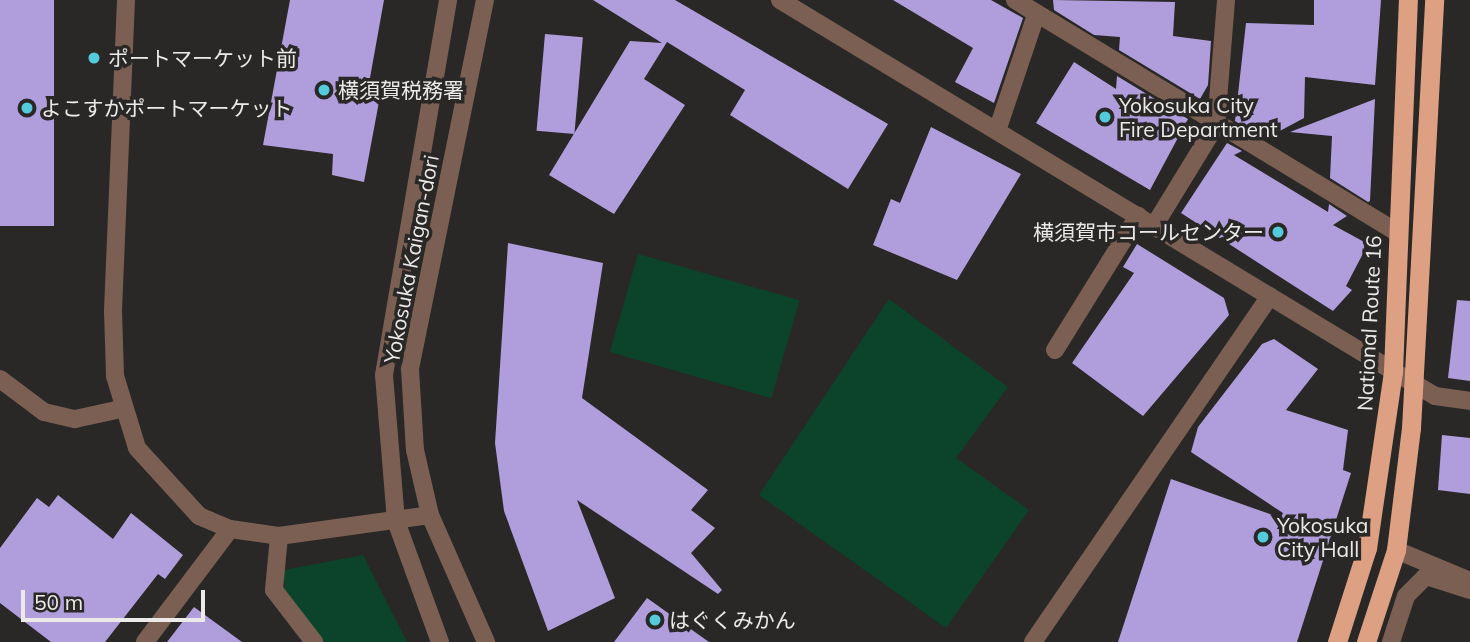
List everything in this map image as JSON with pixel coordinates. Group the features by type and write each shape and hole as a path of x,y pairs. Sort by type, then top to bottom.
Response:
{"highway":[{"name":"National Route 16","path":"1337,642 1367,548 1393,371 1396,232 1408,0"},
{"path":"1366,642 1396,550 1413,383 1434,0"}],"street":[{"path":"126,0 113,311 121,409 137,448 165,483 199,516 230,529 279,536 430,515"},
{"name":"Yokosuka Kaigan-dori","path":"440,642 396,521 384,375 448,0"},
{"name":"Yokosuka Kaigan-dori","path":"485,0 410,369 415,450 430,515 486,642"},
{"path":"780,0 1435,396 1470,401"},
{"path":"1015,0 1216,125 1396,232"},
{"path":"1154,226 1216,125 1226,0"},
{"path":"997,131 1036,15"},
{"path":"1055,350 1138,216"},
{"path":"1033,642 1270,296"},
{"path":"0,379 44,412 75,419 121,409"},
{"path":"145,642 230,529"},
{"path":"279,536 274,590 314,642"},
{"path":"1396,550 1470,581"},
{"path":"1391,642 1406,596 1426,576 1470,590"}],"green space":[{"path":"638,254 799,300 771,398 610,352"},
{"path":"889,299 1008,387 956,458 1029,510 946,628 759,495"},
{"path":"363,555 407,642 324,642 300,622 285,596 284,570"}],"building":[{"name":"よこすかポートマーケット","path":"0,0 54,0 54,226 0,226"},
{"name":"横須賀税務署","path":"290,0 384,0 368,89 381,91 364,182 332,175 333,154 263,145"},
{"path":"593,0 675,0 888,124 848,189 730,115 745,90 667,42 644,79 685,105 614,214 549,175 630,41 662,43"},
{"path":"893,0 991,0 1023,18 994,103 955,82 973,48"},
{"path":"1053,0 1175,2 1173,36 1211,41 1208,85 1200,99 1119,50 1120,37 1094,35 1054,10"},
{"path":"1314,0 1381,0 1375,85 1305,77 1304,118 1265,139 1235,121 1246,23 1314,25"},
{"path":"545,34 583,37 574,134 537,131"},
{"path":"1074,62 1116,89 1117,76 1188,119 1150,190 1036,123"},
{"path":"1375,99 1368,202 1330,178 1332,136 1290,132"},
{"path":"931,127 1021,174 957,280 873,245 891,199 900,203"},
{"name":"横須賀市コールセンター","path":"1227,143 1242,151 1234,155 1328,212 1329,204 1347,216 1333,225 1368,244 1346,286 1352,290 1333,311 1181,213"},
{"path":"508,243 603,263 582,398 708,490 691,510 715,528 691,553 722,590 718,594 577,500 615,598 548,631 504,511 495,443"},
{"path":"1137,244 1224,298 1229,315 1143,416 1072,363 1134,273 1123,267"},
{"path":"1457,300 1470,301 1470,381 1448,378"},
{"path":"1274,339 1318,369 1286,410 1348,430 1343,470 1351,473 1297,642 1118,642 1171,479 1281,518 1283,513 1191,452 1198,427 1262,344"},
{"path":"1442,435 1470,438 1470,494 1438,490"},
{"path":"58,495 113,539 131,513 183,555 165,579 158,574 105,642 51,642 0,603 0,548 37,498 49,507"},
{"name":"はぐくみかん","path":"647,598 709,642 614,642"},
{"path":"194,607 242,642 167,642"}],"place":[{"name":"ポートマーケット前","path":"94,58"},
{"name":"横須賀税務署","path":"324,90"},
{"name":"よこすかポートマーケット","path":"27,108"},
{"name":"Yokosuka City Fire Department","path":"1105,117"},
{"name":"横須賀市コールセンター","path":"1278,232"},
{"name":"Yokosuka City Hall","path":"1263,537"},
{"name":"はぐくみかん","path":"655,620"}]}
